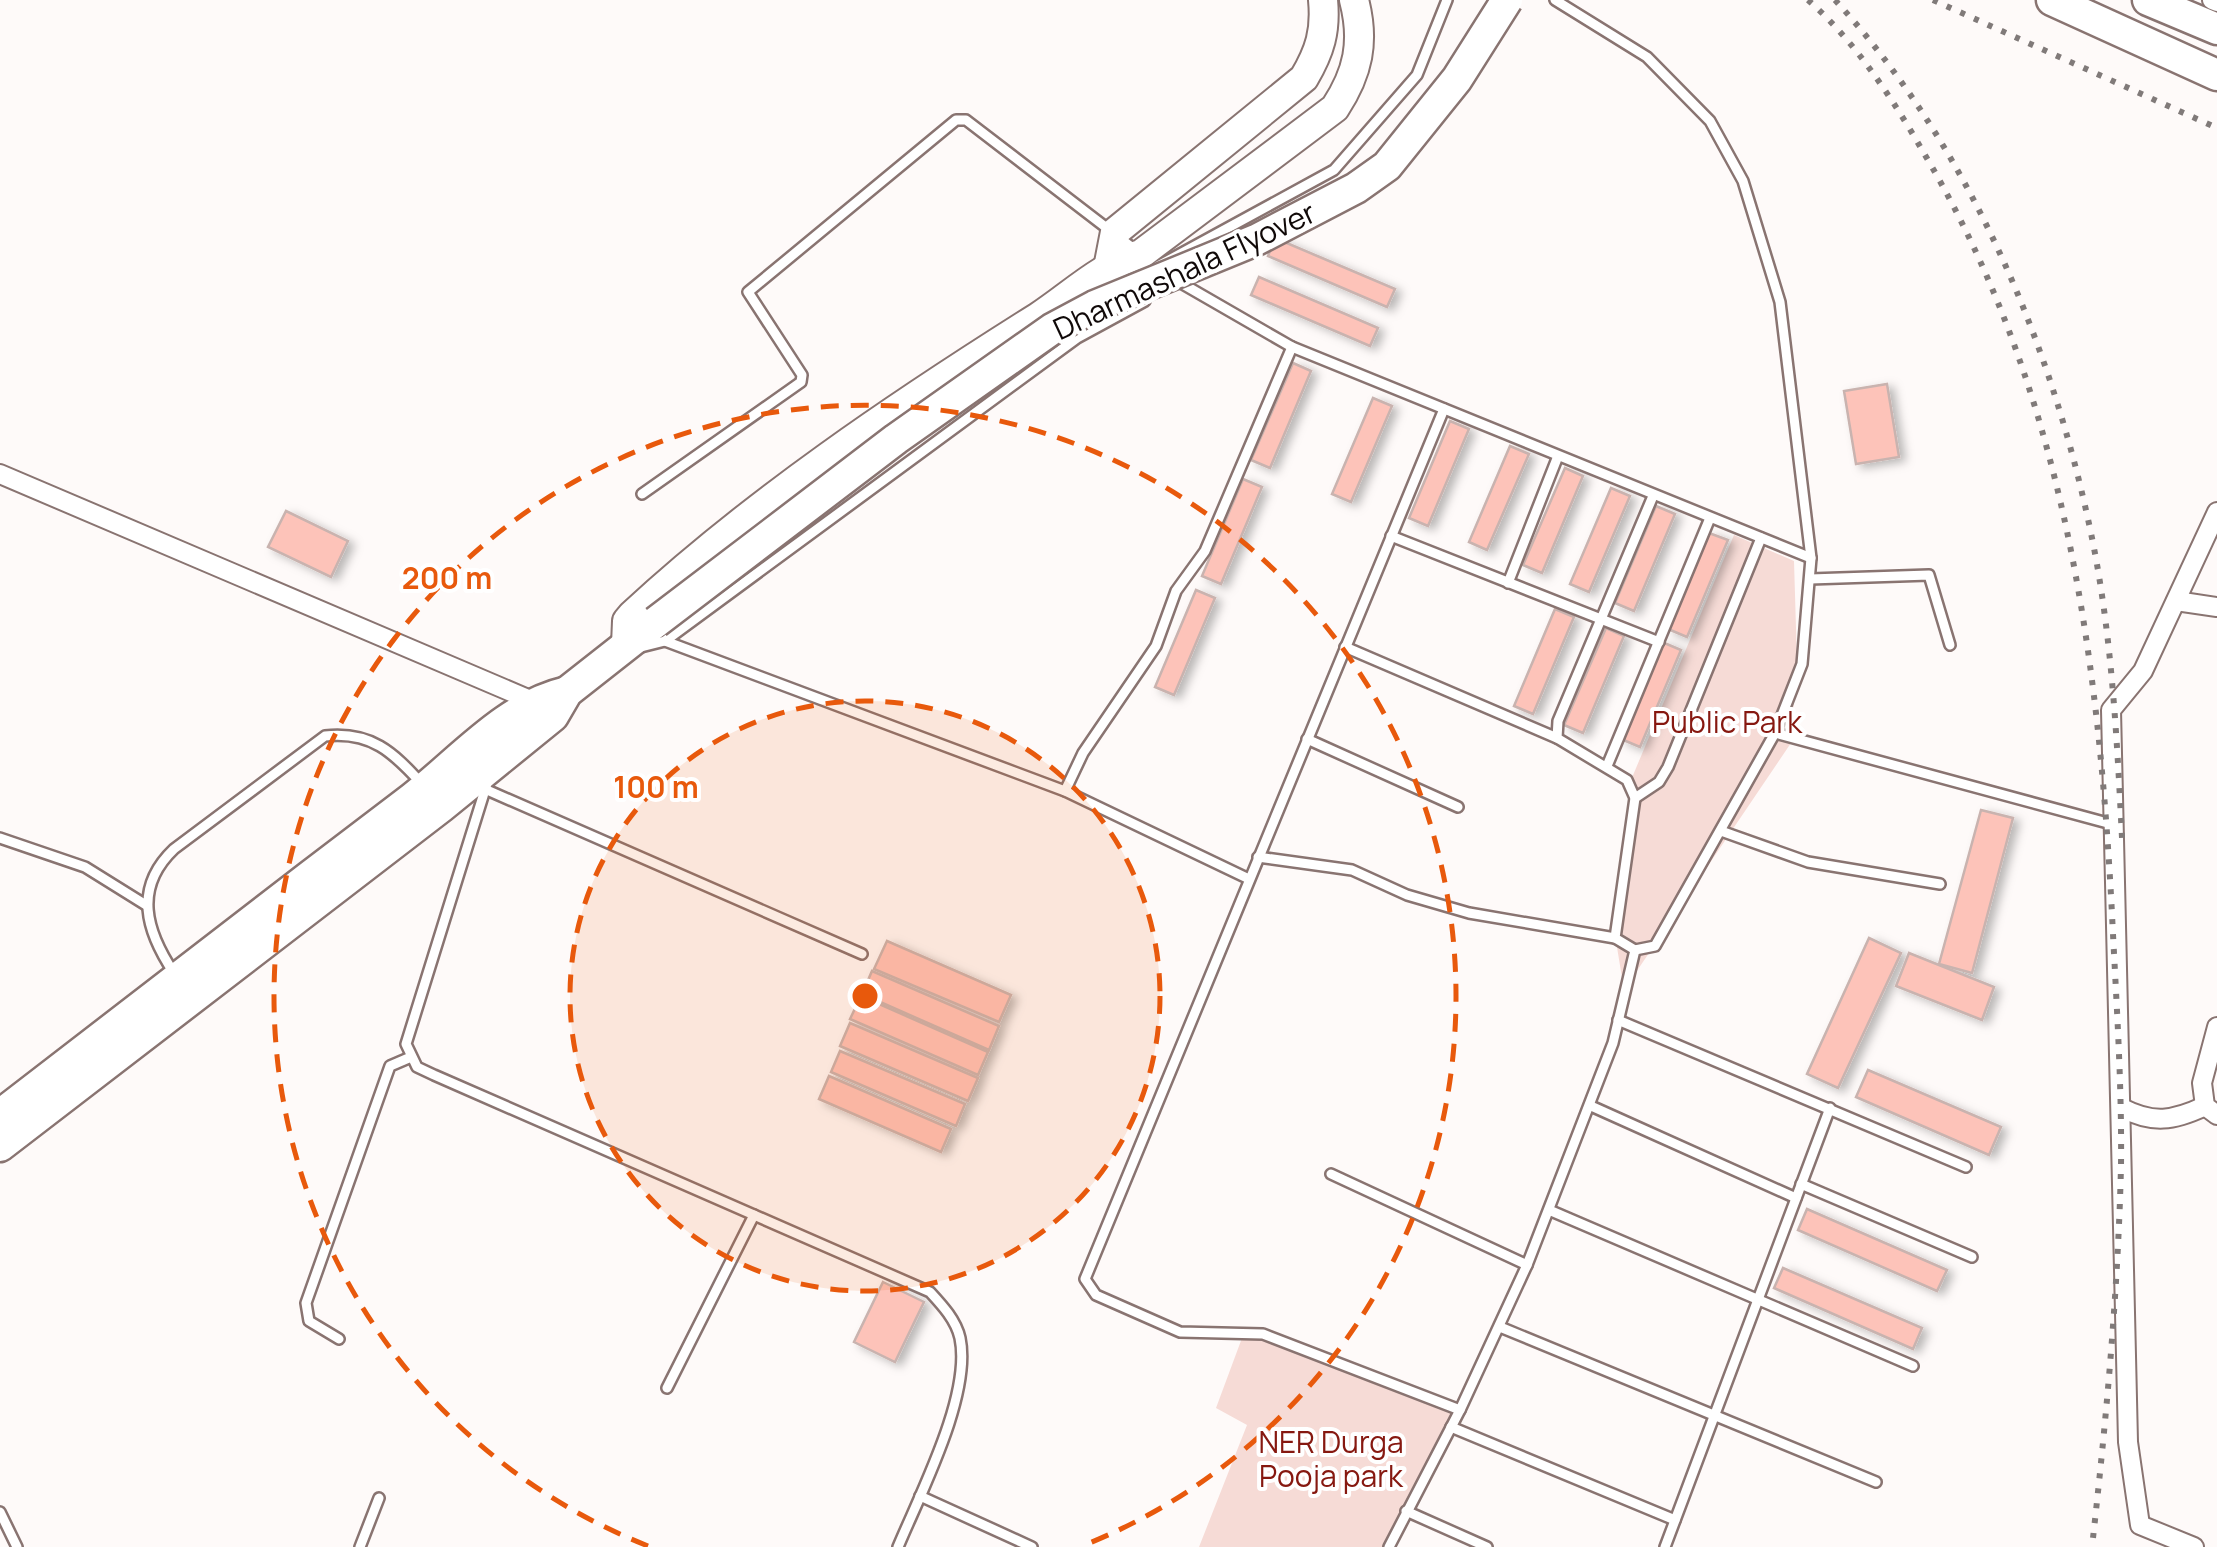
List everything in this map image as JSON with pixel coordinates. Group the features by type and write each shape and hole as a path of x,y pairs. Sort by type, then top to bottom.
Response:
{"main road":[{"name":"Dharmashala Flyover","path":"552,702 626,645 660,632 896,439 1052,329 1256,240 1356,188 1387,166 1447,93 1507,0"},
{"path":"2052,0 2213,65"},
{"path":"2148,0 2217,29"},
{"path":"433,797 489,777 552,702"},
{"path":"0,1115 184,986 552,702"},
{"path":"0,1146 184,986"}],"street":[{"path":"1106,274 1115,232 1304,78 1317,56 1326,28 1323,0"},
{"path":"626,645 627,621 632,615 776,497 962,364 1106,274 1146,264 1335,108 1352,83 1360,54 1360,24 1354,0"},
{"path":"0,474 552,702"},
{"path":"2194,1547 2140,1524 2128,1442 2111,710 2143,672 2217,512"},
{"path":"2176,601 2217,607"},
{"path":"2122,1108 2148,1121 2211,1110 2202,1083 2217,1026"}],"lane":[{"path":"1146,264 1334,170 1417,74 1448,0"},
{"path":"1258,857 1352,870 1407,895 1469,912 1614,938 1635,950 1655,946 1775,734 1802,664 1811,558 1780,302 1743,181 1710,121 1647,57 1556,0"},
{"path":"642,494 800,382 802,375 748,292 956,120 966,120 1115,232 1146,264 1292,347 1811,558"},
{"path":"660,632 1077,338 1178,282"},
{"path":"1065,791 1083,753 1156,646 1176,592 1205,551 1292,347"},
{"path":"1444,409 1085,1279 1088,1289 1180,1332 1262,1334 1460,1410"},
{"path":"1508,583 1558,456"},
{"path":"1557,738 1558,721 1653,496"},
{"path":"1607,766 1710,518"},
{"path":"1391,536 1660,642"},
{"path":"1635,798 1659,782 1668,768 1760,538"},
{"path":"1810,579 1930,575 1950,645"},
{"path":"660,632 1065,791 1248,879"},
{"path":"1345,647 1557,738 1627,780 1635,798 1614,938"},
{"path":"184,986 153,941 146,905 159,863 174,849 325,736 344,734 378,742 433,797"},
{"path":"1775,734 2115,825"},
{"path":"1307,739 1458,806"},
{"path":"862,954 489,777 406,1044 417,1067 930,1292 947,1311 960,1338 958,1387 898,1547"},
{"path":"1720,831 1808,862 1866,875 1940,884"},
{"path":"0,838 84,867 146,905"},
{"path":"1389,1547 1460,1410 1527,1264 1590,1106 1618,1020 1635,950"},
{"path":"1618,1020 1966,1167"},
{"path":"339,1338 309,1322 306,1303 390,1066 410,1057"},
{"path":"1590,1106 1796,1198"},
{"path":"1665,1547 1830,1108"},
{"path":"1331,1174 1527,1264"},
{"path":"1801,1184 1972,1257"},
{"path":"1549,1210 1756,1302 1913,1366"},
{"path":"668,1388 754,1215"},
{"path":"1500,1327 1876,1482"},
{"path":"1451,1427 1675,1520"},
{"path":"920,1496 1032,1547"},
{"path":"360,1547 379,1498"},
{"path":"1406,1510 1487,1547"},
{"path":"0,1512 17,1547"}],"green space":[{"name":"Public Park","path":"1734,535 1794,561 1797,662 1791,743 1624,990 1616,941 1638,817 1631,780"},
{"name":"NER Durga Pooja park","path":"1263,1334 1458,1414 1388,1547 1199,1547 1247,1425 1216,1408 1242,1338"}],"building":[{"path":"1275,238 1395,289 1387,307 1268,256"},
{"path":"1259,277 1378,328 1370,346 1251,295"},
{"path":"1293,363 1311,371 1270,468 1251,460"},
{"path":"1887,384 1899,457 1856,464 1844,391"},
{"path":"1373,398 1392,406 1351,502 1332,494"},
{"path":"1450,421 1469,429 1428,526 1409,518"},
{"path":"1510,446 1529,454 1487,550 1469,542"},
{"path":"1565,468 1583,476 1542,573 1523,565"},
{"path":"1243,479 1262,487 1221,584 1202,576"},
{"path":"1611,488 1630,496 1589,592 1570,584"},
{"path":"1656,506 1675,514 1634,611 1615,603"},
{"path":"286,511 348,541 331,577 268,547"},
{"path":"1709,533 1728,540 1687,637 1668,629"},
{"path":"1196,590 1215,598 1174,695 1155,687"},
{"path":"1555,609 1574,617 1533,714 1514,706"},
{"path":"1606,628 1624,636 1583,733 1564,725"},
{"path":"1662,642 1681,650 1640,747 1621,739"},
{"path":"1981,810 2013,818 1972,973 1939,964"},
{"path":"1869,938 1901,953 1838,1088 1807,1074"},
{"path":"887,941 1011,995 999,1022 874,969"},
{"path":"1909,953 1994,987 1982,1020 1896,986"},
{"path":"872,971 999,1026 989,1050 862,994"},
{"path":"861,996 988,1052 978,1075 850,1019"},
{"path":"850,1023 978,1078 968,1101 840,1046"},
{"path":"840,1051 965,1104 956,1126 831,1072"},
{"path":"1868,1070 2001,1127 1989,1155 1856,1097"},
{"path":"829,1076 951,1129 941,1152 819,1099"},
{"path":"1807,1209 1947,1270 1937,1291 1798,1230"},
{"path":"1783,1268 1922,1328 1913,1349 1774,1288"},
{"path":"883,1282 924,1302 895,1362 854,1342"}],"railway":[{"path":"1808,0 1842,34 1887,93 1972,244 2010,335 2041,428 2065,522 2083,618 2106,814 2121,1134 2114,1309 2092,1547"},
{"path":"1835,0 1927,119 1966,185 2030,324 2055,397 2093,543 2113,690 2122,838"},
{"path":"1933,0 2217,128"}]}
